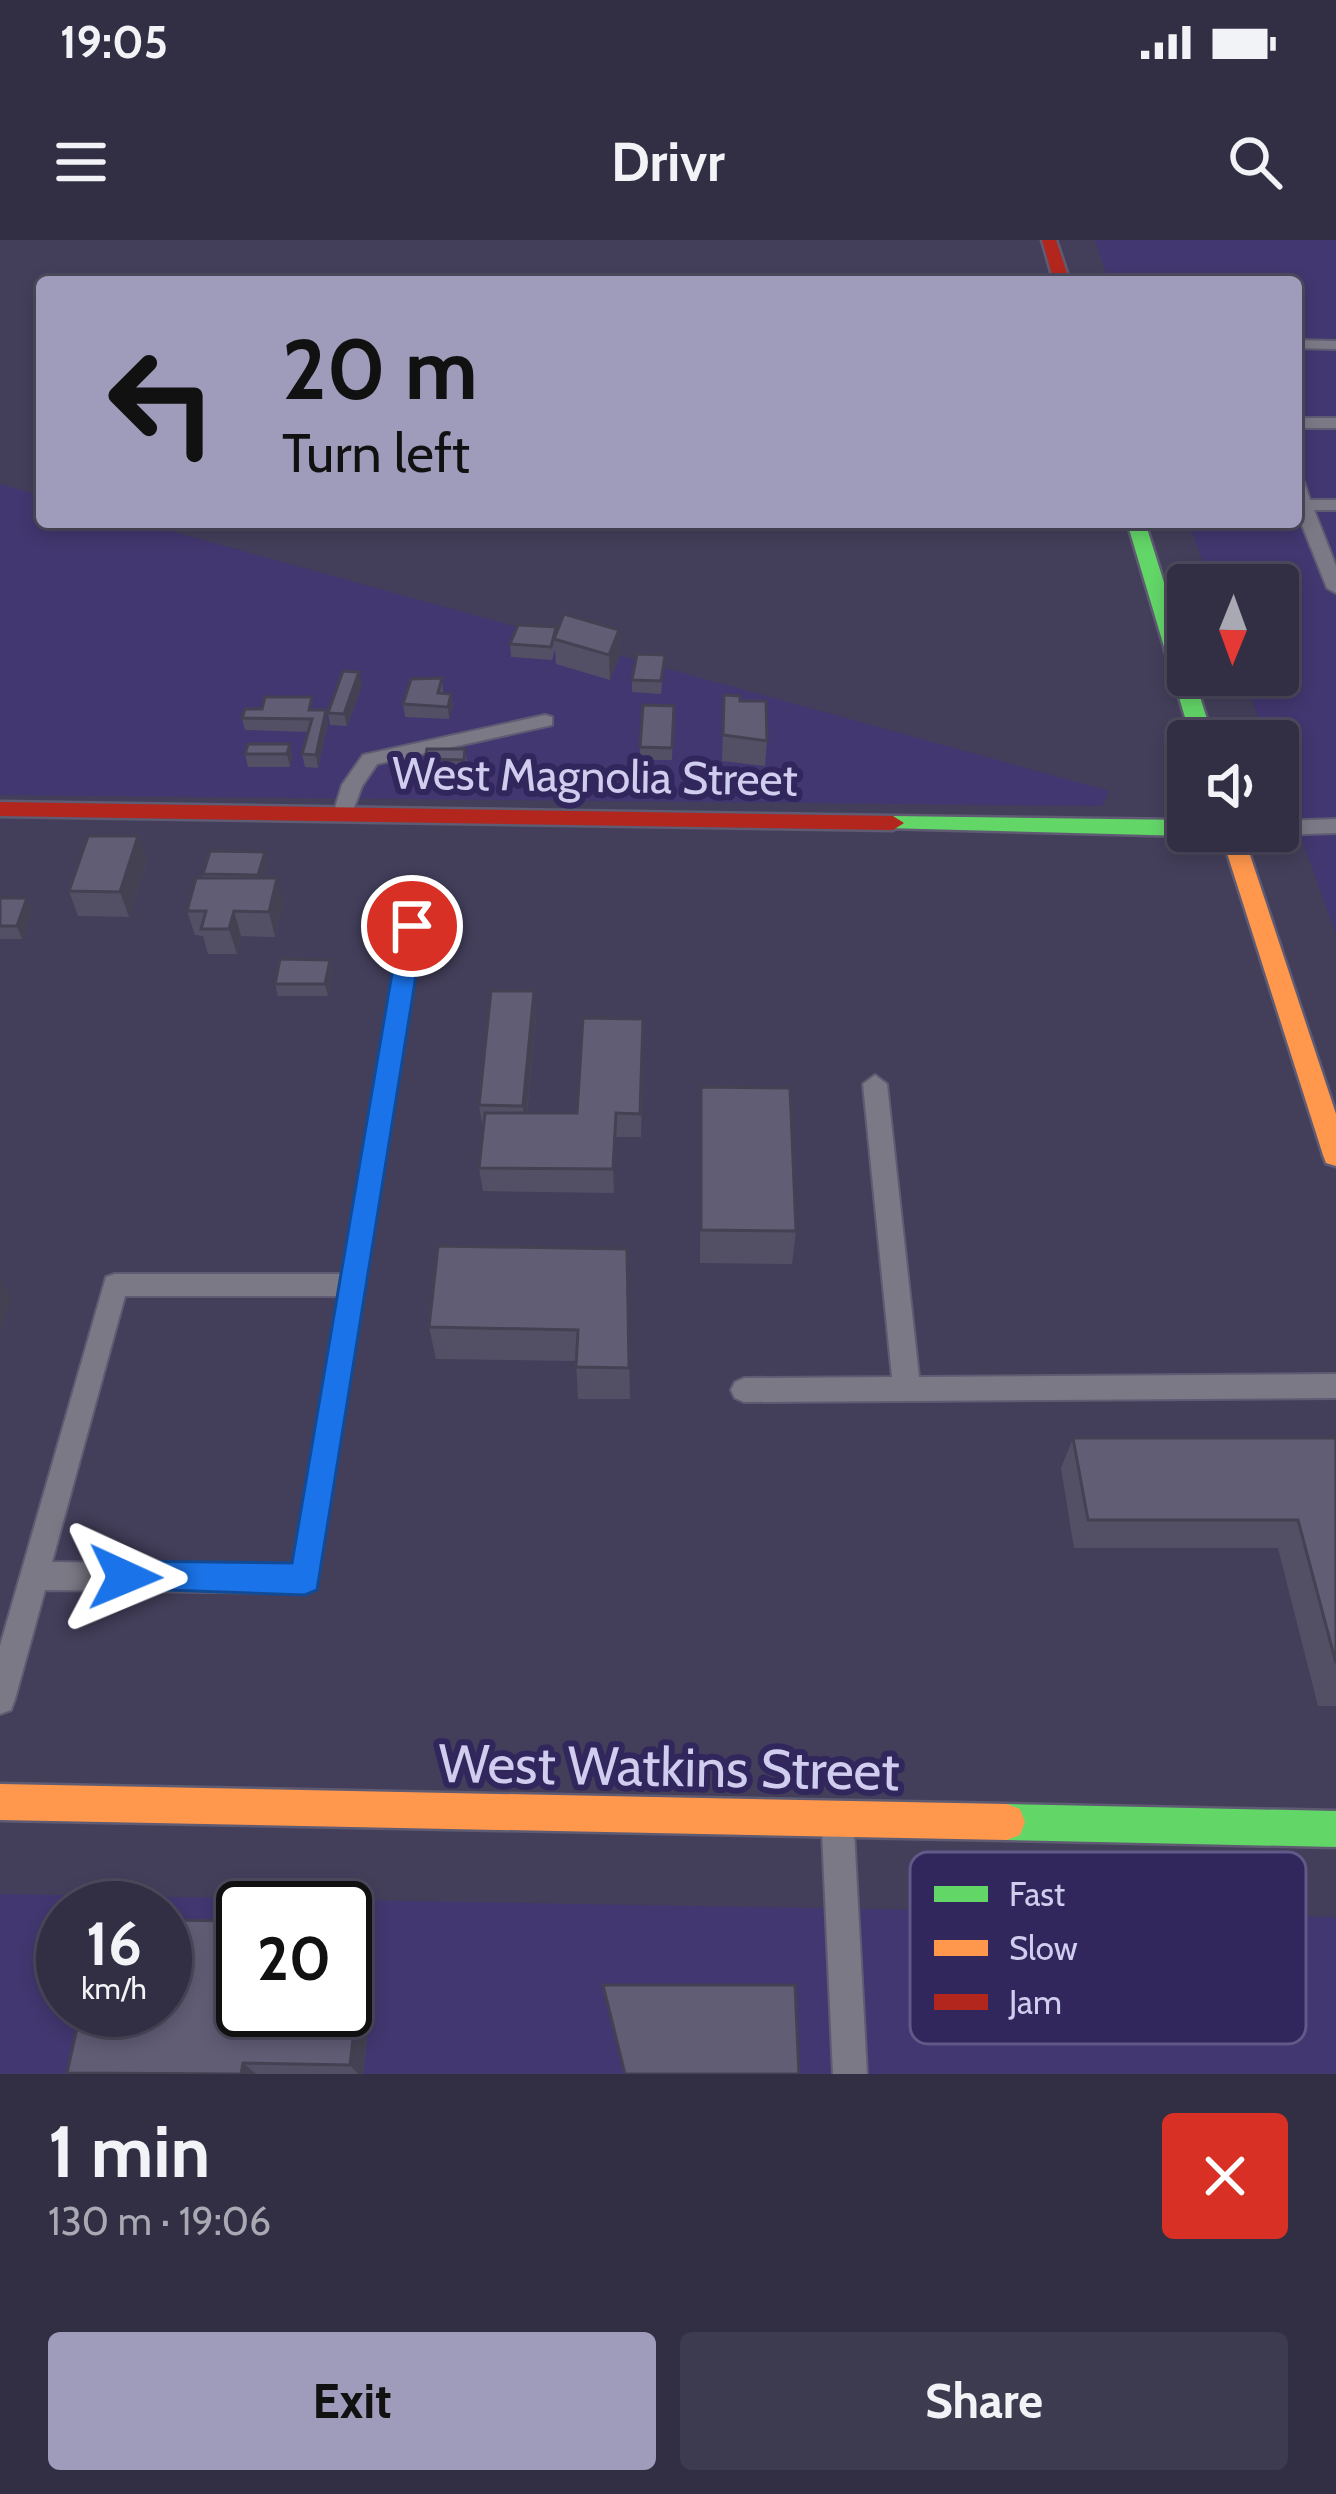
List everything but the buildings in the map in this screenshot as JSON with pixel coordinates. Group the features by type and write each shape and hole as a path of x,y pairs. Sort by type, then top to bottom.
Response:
{"street":[{"path":"1049,240 1060,276"},
{"path":"1138,528 1197,720"},
{"name":"West Magnolia Street","path":"0,808 1167,828"},
{"path":"1238,852 1336,1155"},
{"name":"West Watkins Street","path":"0,1802 1336,1829"}],"lane":[{"path":"1302,344 1336,345"},
{"path":"1302,422 1336,423"},
{"path":"1302,505 1336,505"},
{"path":"1302,510 1336,588"},
{"path":"343,814 352,785 370,759 545,721"},
{"path":"1299,827 1336,826"},
{"path":"35,1576 305,1579 412,926"},
{"path":"875,1084 907,1389"},
{"path":"0,1699 115,1285 352,1285"},
{"path":"744,1390 1336,1386"},
{"path":"838,1818 850,2074"}],"shaded area":[{"path":"1095,240 1336,240 1336,934 1299,831 1299,720 1259,720 1251,696 1299,696 1299,564 1204,564 1191,528 1302,528 1302,276 1107,276"},
{"path":"0,484 36,494 36,528 160,528 1109,791 1102,806 0,795"},
{"path":"0,1894 36,1895 36,2037 192,2037 192,1897 216,1898 216,2037 372,2037 372,1900 910,1910 910,2044 1306,2044 1306,1916 1336,1917 1336,2074 0,2074"}],"traffic: fast":[{"path":"1138,528 1197,720"},
{"path":"893,823 1167,828"},
{"path":"1007,1822 1336,1829"}],"traffic: slow":[{"path":"1238,852 1336,1155"},
{"path":"0,1802 1007,1822"}],"traffic: jam":[{"path":"1049,240 1060,276"},
{"path":"0,809 893,823"}],"route":[{"path":"125,1577 305,1579 412,926"}]}
